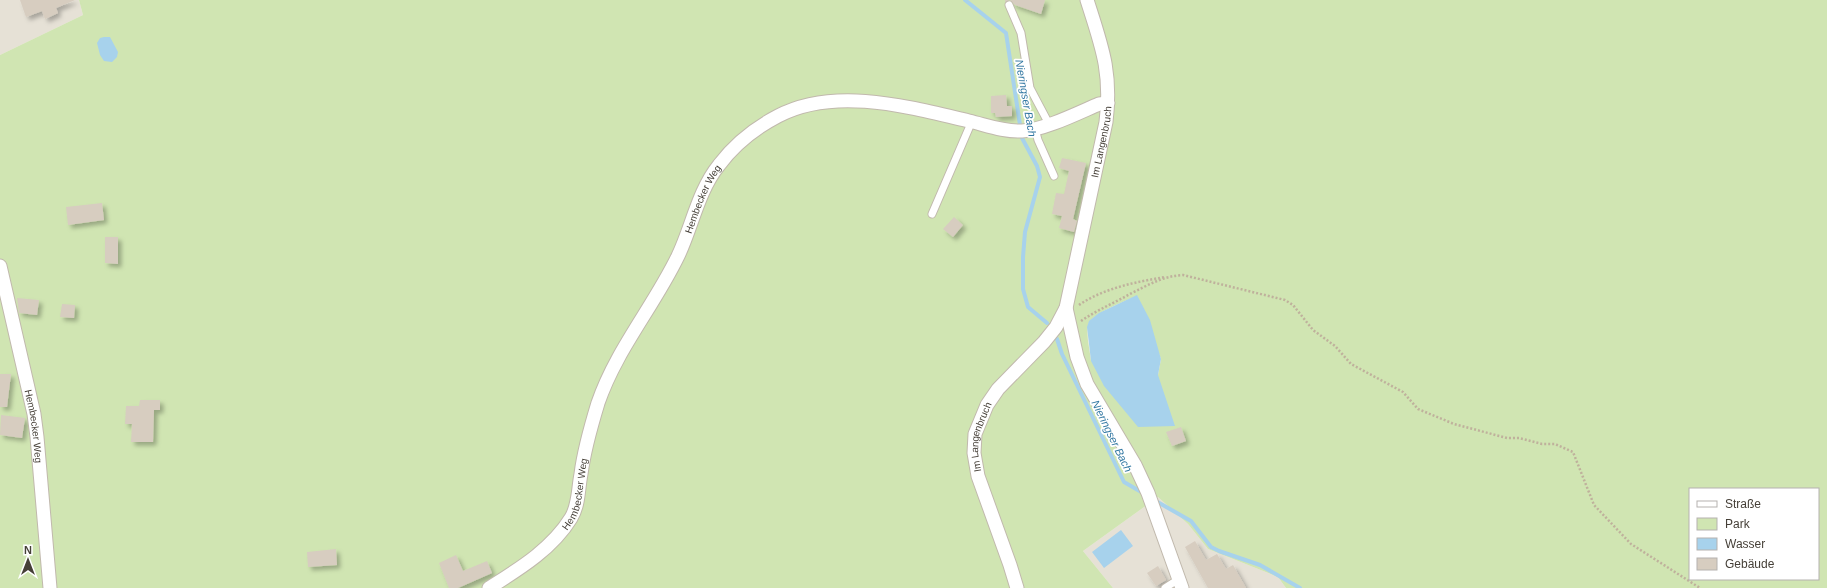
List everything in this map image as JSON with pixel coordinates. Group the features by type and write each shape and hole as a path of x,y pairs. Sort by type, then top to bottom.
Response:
{"street":[{"name":"Im Langenbruch","path":"1087,0 1104,52 1109,83 1106,122 1070,308 1071,329 1077,357 1087,384 1135,465 1148,493 1181,584"},
{"name":"Hembecker Weg","path":"489,588 543,550 565,526 575,512 585,450 603,390 627,344 660,290 678,255 708,182 717,166 750,134 778,116 811,104 825,101 844,100 895,106 1026,130"},
{"path":"1026,130 1049,124 1099,104 1108,103"},
{"name":"Hembecker Weg","path":"0,266 34,414 50,588"},
{"name":"Im Langenbruch","path":"1017,588 978,476 974,453 975,434 987,405 998,389 1048,337 1070,308"}],"lane":[{"path":"1009,5 1021,33 1030,88 1049,124"},
{"path":"932,214 972,121"},
{"path":"1026,130 1038,140 1054,176"},
{"path":"1165,588 1181,584"}],"path":[{"path":"1070,308 1090,297 1138,281 1183,275 1285,300 1294,305 1313,330 1336,346 1352,364 1403,392 1418,408 1454,424 1507,438 1519,438 1542,444 1555,444 1573,452 1594,505 1631,544 1700,588"},
{"path":"1071,329 1106,305 1130,295 1148,284 1171,276"}],"shaded area":[{"path":"0,0 79,0 83,15 0,55"},
{"path":"1158,497 1188,524 1208,549 1278,577 1286,588 1113,588 1083,551"}],"green space":[{"path":"79,0 1827,0 1827,588 1286,588 1278,577 1208,549 1188,524 1158,497 1083,551 1113,588 0,588 0,55 83,15","holes":["1137,296 1161,359 1158,375 1091,361 1087,335 1090,321 1109,308"]}],"water":[{"path":"110,37 118,52 117,57 112,62 104,61 100,55 97,43 100,38"},
{"path":"1137,295 1150,320 1161,359 1158,375 1175,426 1138,427 1104,386 1091,361 1087,327 1089,321 1099,313"},
{"path":"1121,530 1133,546 1104,568 1092,552"}],"building":[{"path":"20,0 75,0 56,8 58,13 45,19 42,11 26,17"},
{"path":"1010,0 1045,0 1041,14 1015,5"},
{"path":"1006,95 1007,106 1012,106 1012,116 996,117 995,113 991,113 991,96"},
{"path":"1062,158 1086,163 1073,219 1077,221 1074,232 1059,228 1062,216 1052,214 1056,193 1064,194 1069,171 1059,168"},
{"path":"102,203 104,220 68,225 66,207"},
{"path":"954,217 963,225 953,237 943,229"},
{"path":"105,237 118,237 118,264 105,263"},
{"path":"17,298 39,300 37,315 19,313"},
{"path":"62,304 75,305 74,318 60,317"},
{"path":"0,374 11,374 7,407 0,407"},
{"path":"140,400 160,400 160,410 154,410 153,442 131,442 132,424 125,424 126,406 139,406"},
{"path":"1,415 25,418 22,438 0,435"},
{"path":"1181,427 1186,441 1172,446 1166,432"},
{"path":"1195,541 1206,560 1217,554 1226,569 1233,565 1246,588 1208,588 1185,547"},
{"path":"336,549 337,565 308,567 307,552"},
{"path":"456,555 463,571 487,561 492,573 458,588 449,588 439,563"},
{"path":"1158,566 1166,580 1156,586 1147,573"}],"waterway":[{"name":"Nieringser Bach","path":"965,0 1006,33 1022,138 1037,166 1040,177 1025,232 1023,289 1028,307 1047,323"},
{"name":"Nieringser Bach","path":"1057,339 1062,354 1124,482 1143,493"},
{"name":"Nieringser Bach","path":"1154,500 1191,521 1211,547 1260,565 1300,588"}]}
